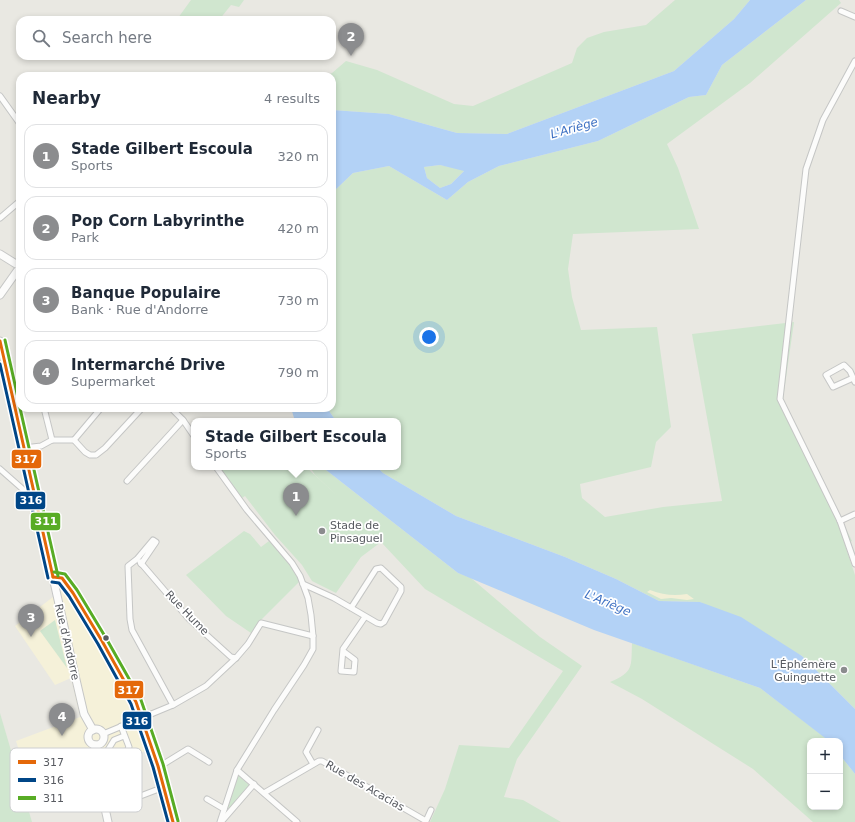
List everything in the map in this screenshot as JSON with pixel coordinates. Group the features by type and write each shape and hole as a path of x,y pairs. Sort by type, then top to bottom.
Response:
{"main road":[{"path":"0,254 16,266"},
{"path":"0,295 16,270"},
{"name":"Rue d'Andorre","path":"0,341 82,706 88,723 93,730"},
{"path":"93,730 100,731 103,734 102,742 96,745 91,744 88,738 89,733 93,730"},
{"path":"106,812 108,822"}],"street":[{"path":"841,11 855,17"},
{"path":"855,61 823,120 806,169 780,399 840,521 855,564"},
{"path":"0,96 16,118"},
{"path":"0,218 16,204"},
{"path":"844,365 850,371 854,380 833,387 826,376 844,365"},
{"path":"45,412 52,440"},
{"path":"74,440 98,412"},
{"path":"24,448 41,446 52,440 74,440 85,452 96,455 105,448 138,412"},
{"path":"175,412 191,432"},
{"path":"127,481 183,420"},
{"path":"0,469 26,492 30,494 34,493"},
{"path":"218,470 247,510 292,563 303,584 308,598 313,636 313,649 304,665 237,770 221,822"},
{"path":"840,521 855,514"},
{"path":"141,564 156,542 153,540 137,559 128,566 130,619 132,630 173,706"},
{"name":"Rue Hume","path":"137,559 189,619 230,657 236,658"},
{"path":"303,584 381,624 384,622 402,591 401,587 381,568 376,569 351,608"},
{"path":"53,577 62,578 73,593 128,686 142,718 158,766 173,822"},
{"path":"308,598 312,593 319,591"},
{"path":"342,651 365,616"},
{"path":"103,734 173,706 206,686 236,658 248,644 261,623 313,636"},
{"path":"121,726 128,748"},
{"name":"Rue des Acacias","path":"313,764 306,752 318,730"},
{"path":"109,748 114,740 124,736"},
{"path":"158,766 188,749 209,762"},
{"name":"Rue des Acacias","path":"264,793 313,764 322,761 426,822 432,810"},
{"path":"237,770 297,822"},
{"path":"221,822 254,784"},
{"path":"142,795 164,787"},
{"path":"207,800 224,809"}],"shaded area":[{"path":"66,587 128,692 150,749 142,752 142,748 18,748 16,741 80,717 71,678 55,685 15,626"}],"green space":[{"path":"191,0 244,0 239,7 231,5 222,16 179,16"},
{"path":"675,0 750,0 734,19 674,71 507,134 457,133 389,114 336,110 336,72 333,72 346,61 377,70 454,104 473,106 572,63 577,48 587,38 604,32 646,25"},
{"path":"806,0 839,0 841,3 750,83 667,144 678,168 699,229 573,234 568,269 572,297 581,330 657,327 671,427 656,442 651,467 580,484 582,498 605,517 663,507 722,501 692,334 794,322 783,399 852,541 845,545 855,575 855,709 802,656 700,602 659,601 616,579 565,557 456,516 383,473 380,470 401,470 401,418 334,418 330,412 336,412 336,189 353,173 389,166 447,200 468,182 499,166 598,141 689,97 706,95 722,65"},
{"path":"440,165 465,170 451,184 440,188 427,178 424,167"},
{"path":"220,470 309,470 342,500 315,475 312,470 326,470 458,573 471,578 540,637 582,666 517,759 504,797 523,800 561,822 430,822 445,789 459,745 509,748 563,671 425,589 381,542 361,557 336,593 312,581 302,565 275,535 245,496 242,498"},
{"path":"244,531 250,534 261,547 269,541 289,563 300,581 259,622 251,633 226,616 186,575"},
{"path":"55,620 67,668 40,631"},
{"path":"632,643 760,688 826,738 807,738 807,810 843,810 843,759 855,774 855,822 813,822 753,769 642,699 610,682 627,672 630,668"},
{"path":"0,713 10,748 10,812 29,812 32,822 0,822"},
{"path":"237,774 250,786 230,809 228,808"}],"sand":[{"path":"650,590 668,595 687,594 694,599 661,599 647,592"}],"water":[{"name":"L'Ariège","path":"750,0 806,0 722,65 706,95 689,97 598,141 499,166 468,182 447,200 389,166 353,173 336,189 336,110 389,114 457,133 507,134 674,71 734,19","holes":["440,165 464,171 451,184 440,188 427,178 424,167"]},
{"path":"292,412 330,412 334,418 294,418"},
{"name":"L'Ariège","path":"326,470 380,470 456,516 565,557 616,579 659,601 700,602 741,617 802,656 855,709 855,774 843,759 843,738 825,738 760,688 594,630 458,573"}],"transit line":[{"name":"311","path":"5,340 16,389"},
{"name":"317","path":"0,341 53,577"},
{"name":"316","path":"0,364 48,578"},
{"name":"311","path":"21,412 58,576"},
{"name":"311","path":"54,572 65,574 77,590 141,700 163,764 178,821"},
{"name":"317","path":"53,577 62,578 73,593 136,702 158,766 173,822"},
{"name":"316","path":"52,582 59,583 69,596 98,644 131,704 153,767 168,822"}],"place":[{"name":"Pop Corn Labyrinthe","path":"351,56"},
{"name":"Stade Gilbert Escoula","path":"296,516"},
{"name":"Stade de Pinsaguel","path":"322,531"},
{"name":"Banque Populaire","path":"31,637"},
{"name":"L'Éphémère Guinguette","path":"844,670"},
{"name":"Intermarché Drive","path":"62,736"}]}
